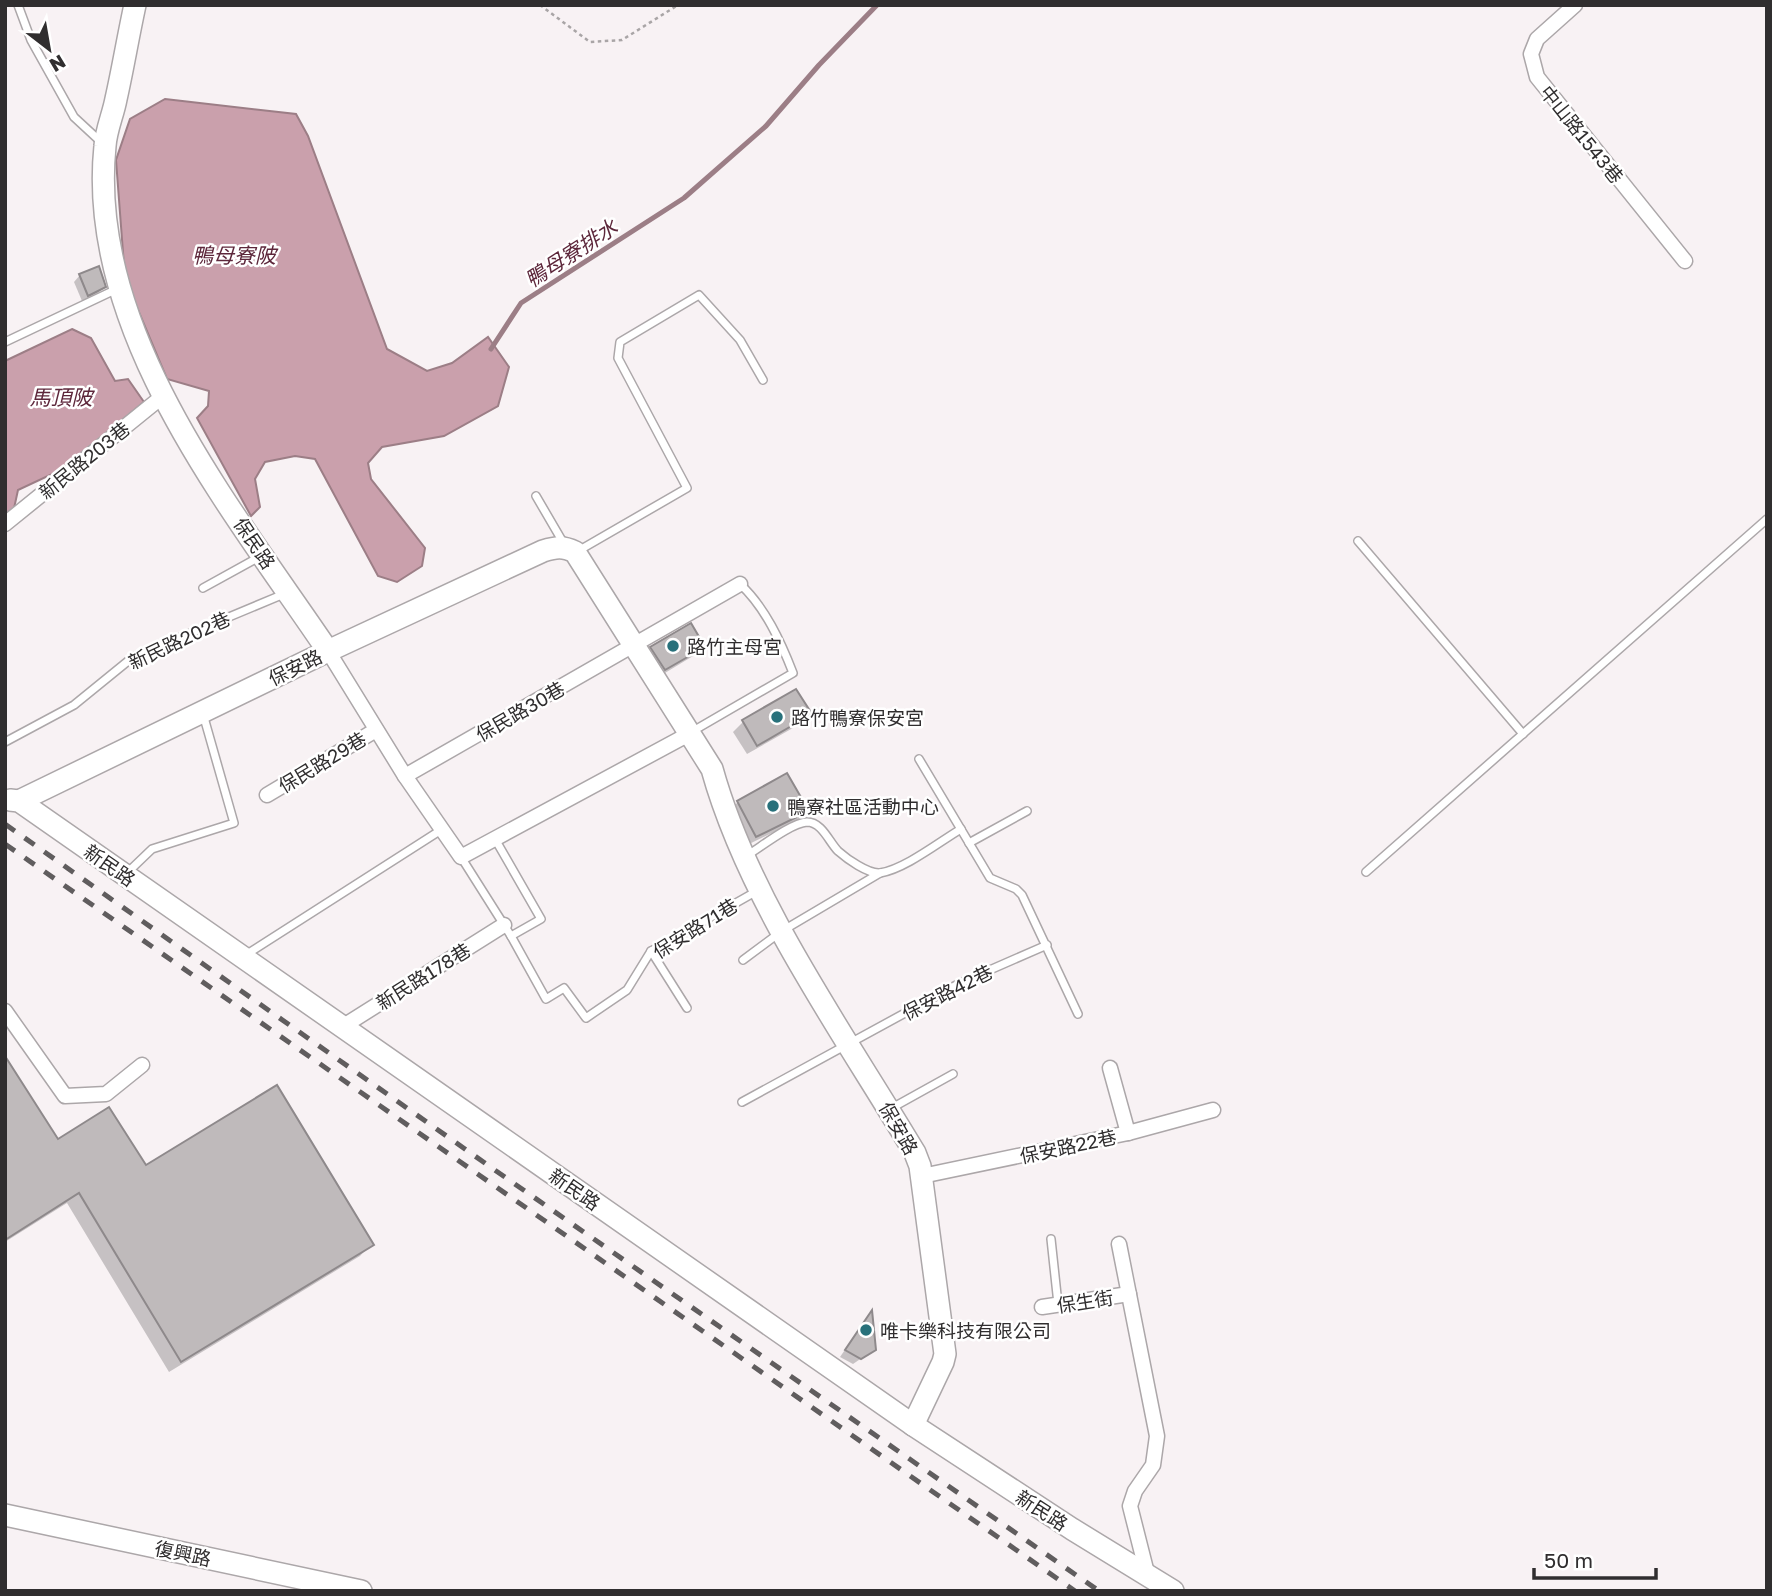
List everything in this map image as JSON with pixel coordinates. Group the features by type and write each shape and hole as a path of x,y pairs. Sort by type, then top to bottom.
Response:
{"street":[{"name":"保民路","path":"135,5 105,144 104,195 107,234 118,289 150,370 181,432 328,651 441,830"},
{"name":"中山路1543巷","path":"1574,5 1537,39 1531,54 1537,77 1685,261"},
{"name":"新民路203巷","path":"5,524 163,396"},
{"name":"保安路","path":"12,801 543,551 556,547 571,550 712,769 720,798 782,931 915,1153 922,1176 945,1353 913,1425"},
{"path":"635,646 740,584"},
{"name":"保民路30巷","path":"405,776 635,646"},
{"name":"保民路29巷","path":"267,794 376,730"},
{"path":"441,830 461,857 689,734"},
{"name":"新民路","path":"12,801 125,875 913,1425 1072,1530 1173,1591"},
{"name":"新民路178巷","path":"342,1027 507,931"},
{"path":"5,1011 65,1096 106,1094 142,1065"},
{"path":"1110,1068 1128,1133"},
{"name":"保安路22巷","path":"922,1176 1128,1133 1213,1110"},
{"path":"1119,1244 1157,1436 1153,1465 1135,1491 1130,1506 1148,1577"},
{"name":"保生街","path":"1042,1307 1129,1294"},
{"name":"復興路","path":"5,1515 361,1591"}],"lane":[{"path":"18,5 31,40 74,117 105,144"},
{"path":"5,342 118,289"},
{"name":"保安路","path":"571,550 687,488 618,358 620,342 699,295 740,340 763,380"},
{"path":"536,496 571,550"},
{"path":"1366,872 1767,519"},
{"path":"1358,541 1522,734"},
{"path":"203,588 262,555"},
{"path":"689,734 793,673 783,648 753,596 740,584"},
{"name":"新民路202巷","path":"5,742 74,705 133,657 288,592"},
{"path":"125,875 152,849 234,823 202,712"},
{"path":"919,759 990,878 1016,889 1022,895 1078,1013"},
{"path":"970,843 1027,811"},
{"path":"746,857 806,822 813,823 820,829 838,850 872,873 881,873"},
{"path":"743,960 782,931 961,829"},
{"path":"242,957 441,830"},
{"path":"461,857 507,931 541,919 495,839"},
{"name":"保安路71巷","path":"507,931 546,999 564,988 586,1018 627,990 651,951 761,888"},
{"name":"保安路42巷","path":"742,1102 960,983 1047,945"},
{"path":"651,951 687,1008"},
{"path":"889,1110 953,1074"},
{"path":"1051,1239 1059,1305"}],"path":[{"path":"540,5 590,42 622,40 678,5"}],"water":[{"name":"鴨母寮陂","path":"165,99 296,114 308,136 387,349 427,371 452,363 488,337 509,367 498,406 444,436 382,447 368,463 371,479 425,548 422,566 397,582 378,576 315,459 295,456 265,462 255,479 260,507 251,516 197,418 208,406 209,391 167,379 125,279 116,160 130,119"},
{"name":"馬頂陂","path":"72,329 91,338 115,381 128,379 144,402 63,469 18,490 13,513 5,517 5,361"}],"building":[{"path":"99,266 106,287 88,296 79,274"},
{"name":"路竹主母宮","path":"691,623 705,647 665,670 650,647"},
{"name":"路竹鴨寮保安宮","path":"796,689 812,714 757,746 742,720"},
{"name":"鴨寮社區活動中心","path":"787,773 809,811 756,837 737,801"},
{"path":"5,1056 58,1139 109,1107 146,1165 277,1085 374,1245 181,1362 79,1193 5,1240"},
{"name":"唯卡樂科技有限公司","path":"872,1310 876,1350 861,1359 845,1350"}],"waterway":[{"name":"鴨母寮排水","path":"491,349 521,303 684,198 766,126 819,65 877,5"}],"railway":[{"path":"5,824 489,1166 1099,1591"},
{"path":"5,844 1075,1591"}],"place":[{"name":"路竹主母宮","path":"673,646"},
{"name":"路竹鴨寮保安宮","path":"777,717"},
{"name":"鴨寮社區活動中心","path":"773,806"},
{"name":"唯卡樂科技有限公司","path":"866,1330"}]}
